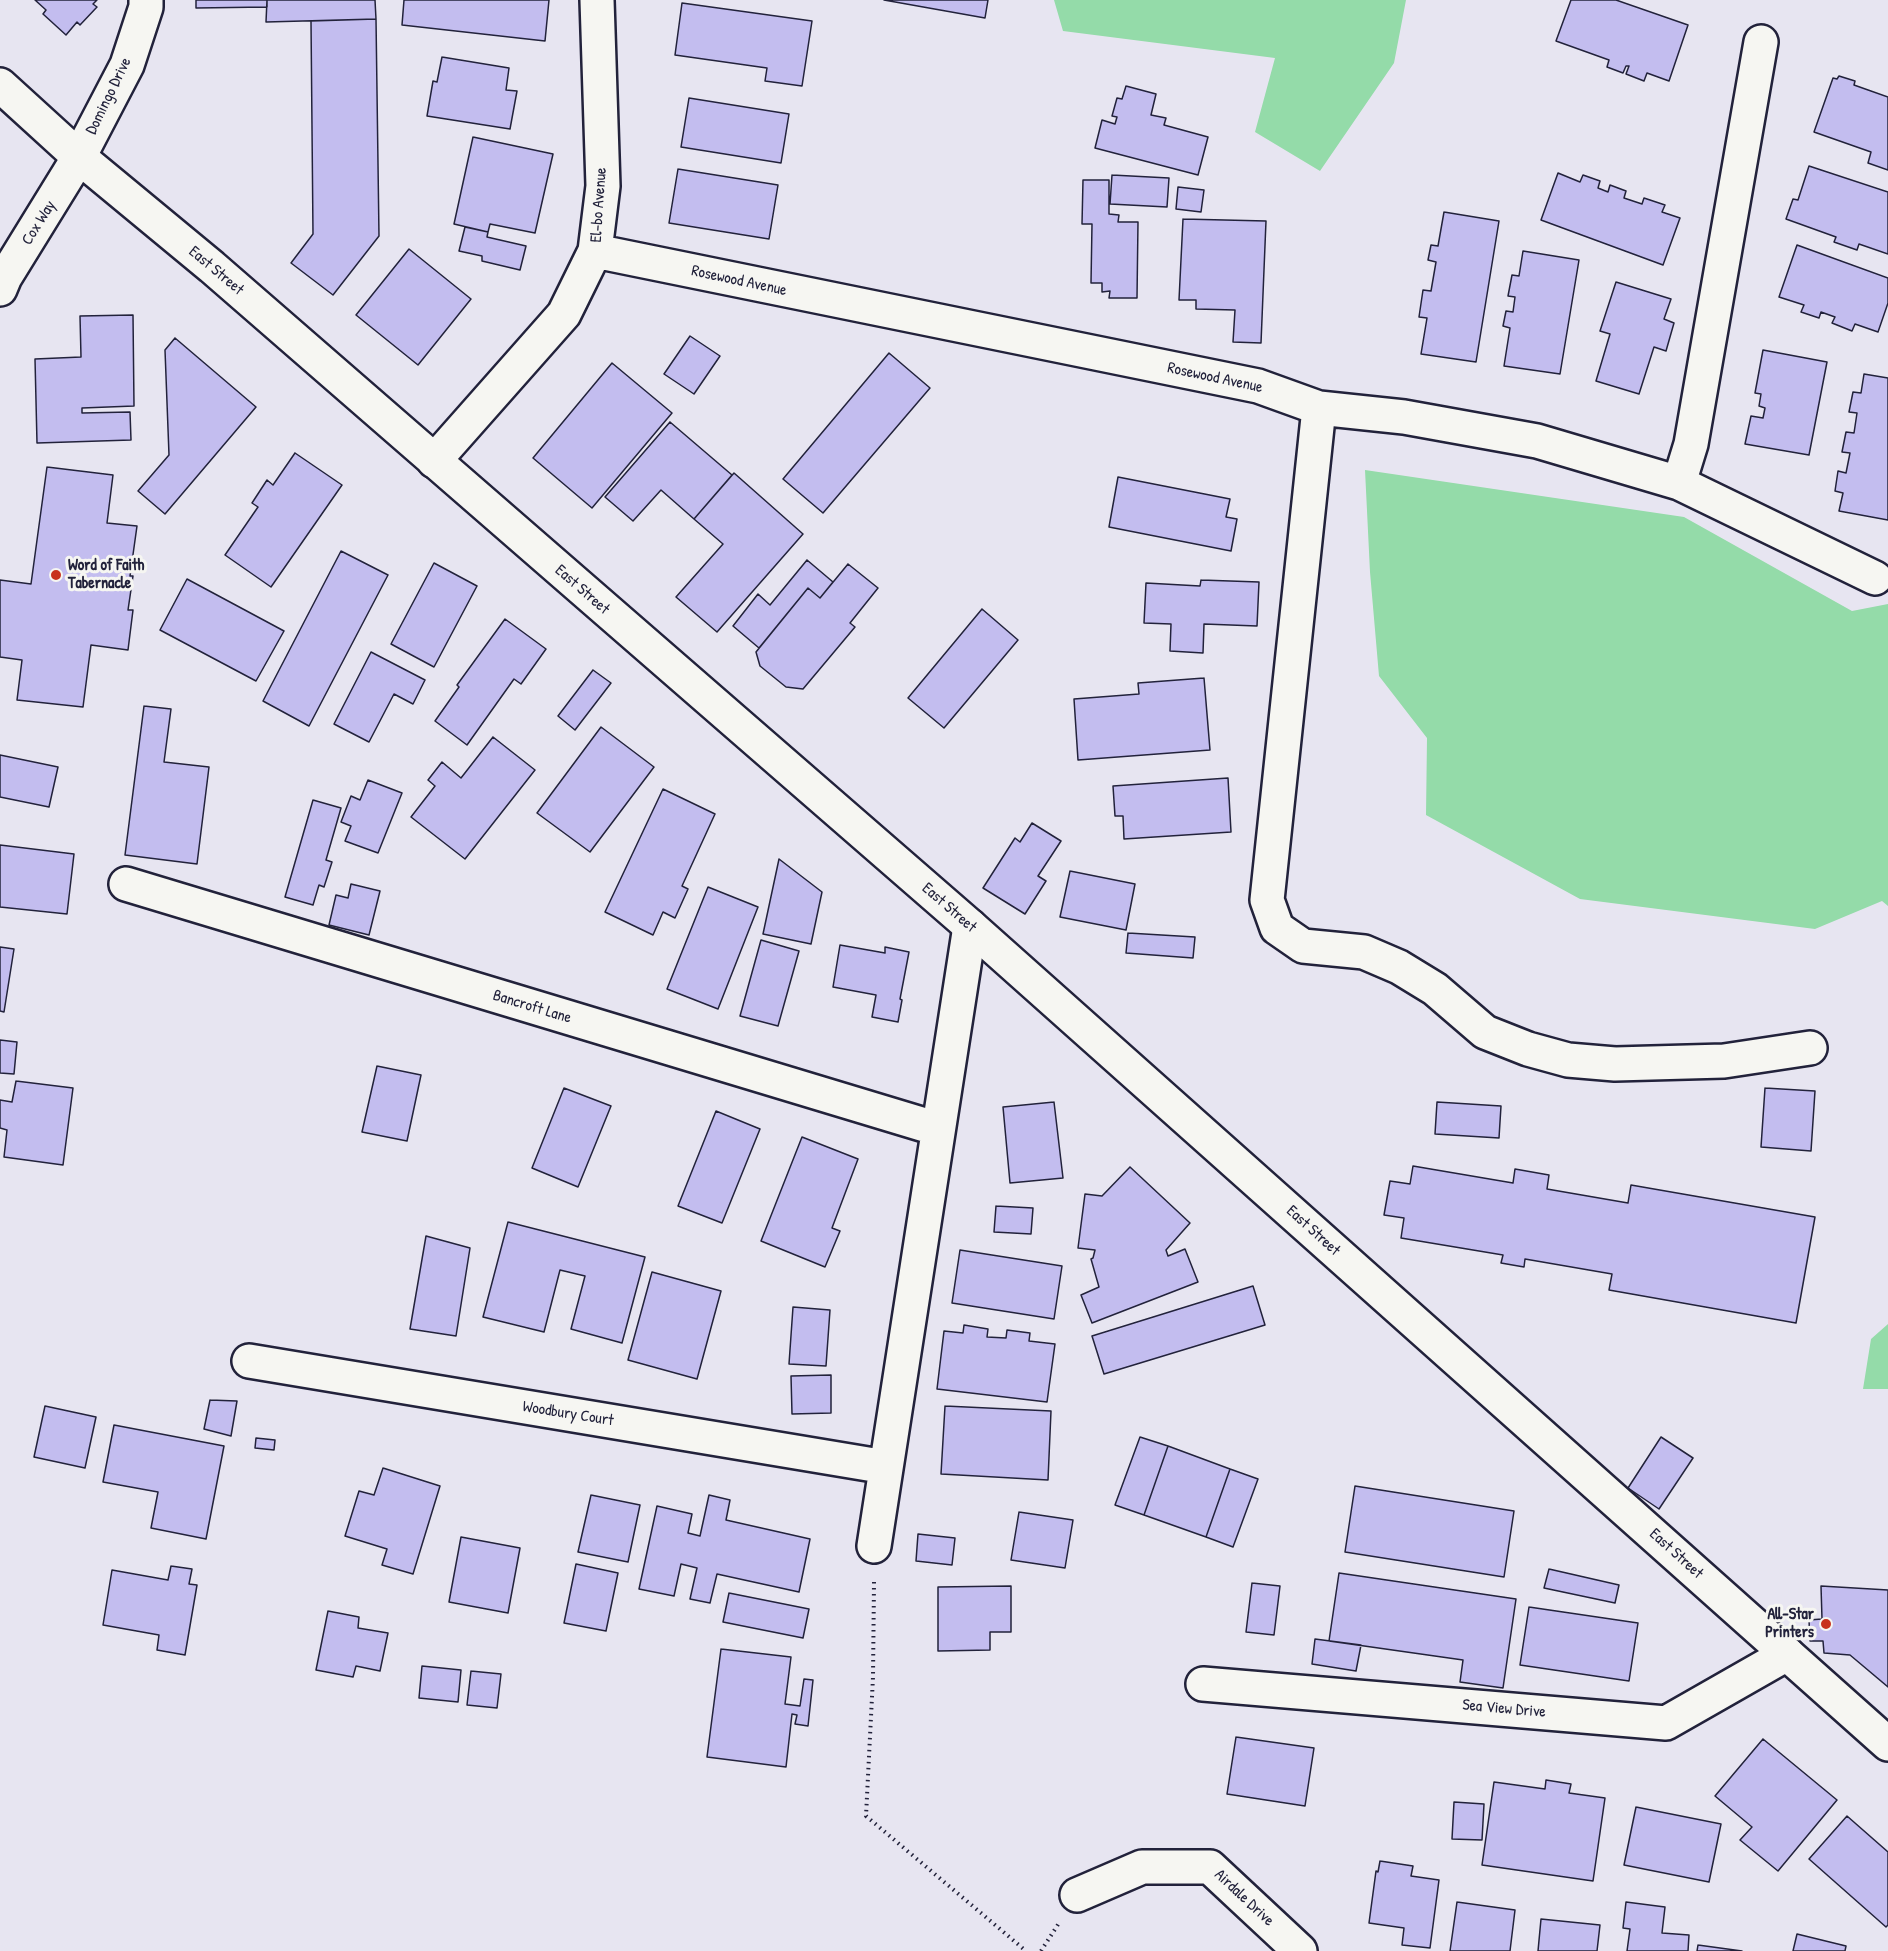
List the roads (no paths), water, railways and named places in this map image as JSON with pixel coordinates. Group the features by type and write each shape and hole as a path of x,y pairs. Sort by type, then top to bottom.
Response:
{"street":[{"name":"Domingo Drive","path":"79,157 127,65 146,7 146,0"},
{"name":"El-bo Avenue","path":"434,461 564,314 595,251 603,186 597,0"},
{"path":"1679,483 1693,432 1761,42"},
{"name":"East Street","path":"0,85 79,157 212,267 970,926 1888,1744"},
{"name":"Cox Way","path":"0,289 79,157"},
{"name":"Rosewood Avenue","path":"595,251 1258,386 1319,408 1404,417 1537,441 1679,483 1875,578"},
{"path":"1319,408 1267,900 1277,928 1303,946 1364,952 1399,967 1435,989 1485,1032 1528,1049 1568,1060 1615,1064 1724,1061 1810,1048"},
{"name":"Bancroft Lane","path":"126,884 938,1129"},
{"path":"874,1546 970,926"},
{"name":"Woodbury Court","path":"249,1361 886,1467"},
{"name":"Sea View Drive","path":"1203,1684 1666,1723 1787,1654"},
{"name":"Airdale Drive","path":"1077,1895 1142,1868 1210,1867 1300,1951"}],"place":[{"name":"Word of Faith Tabernacle","path":"56,575"},
{"name":"All-Star Printers","path":"1826,1624"}]}
